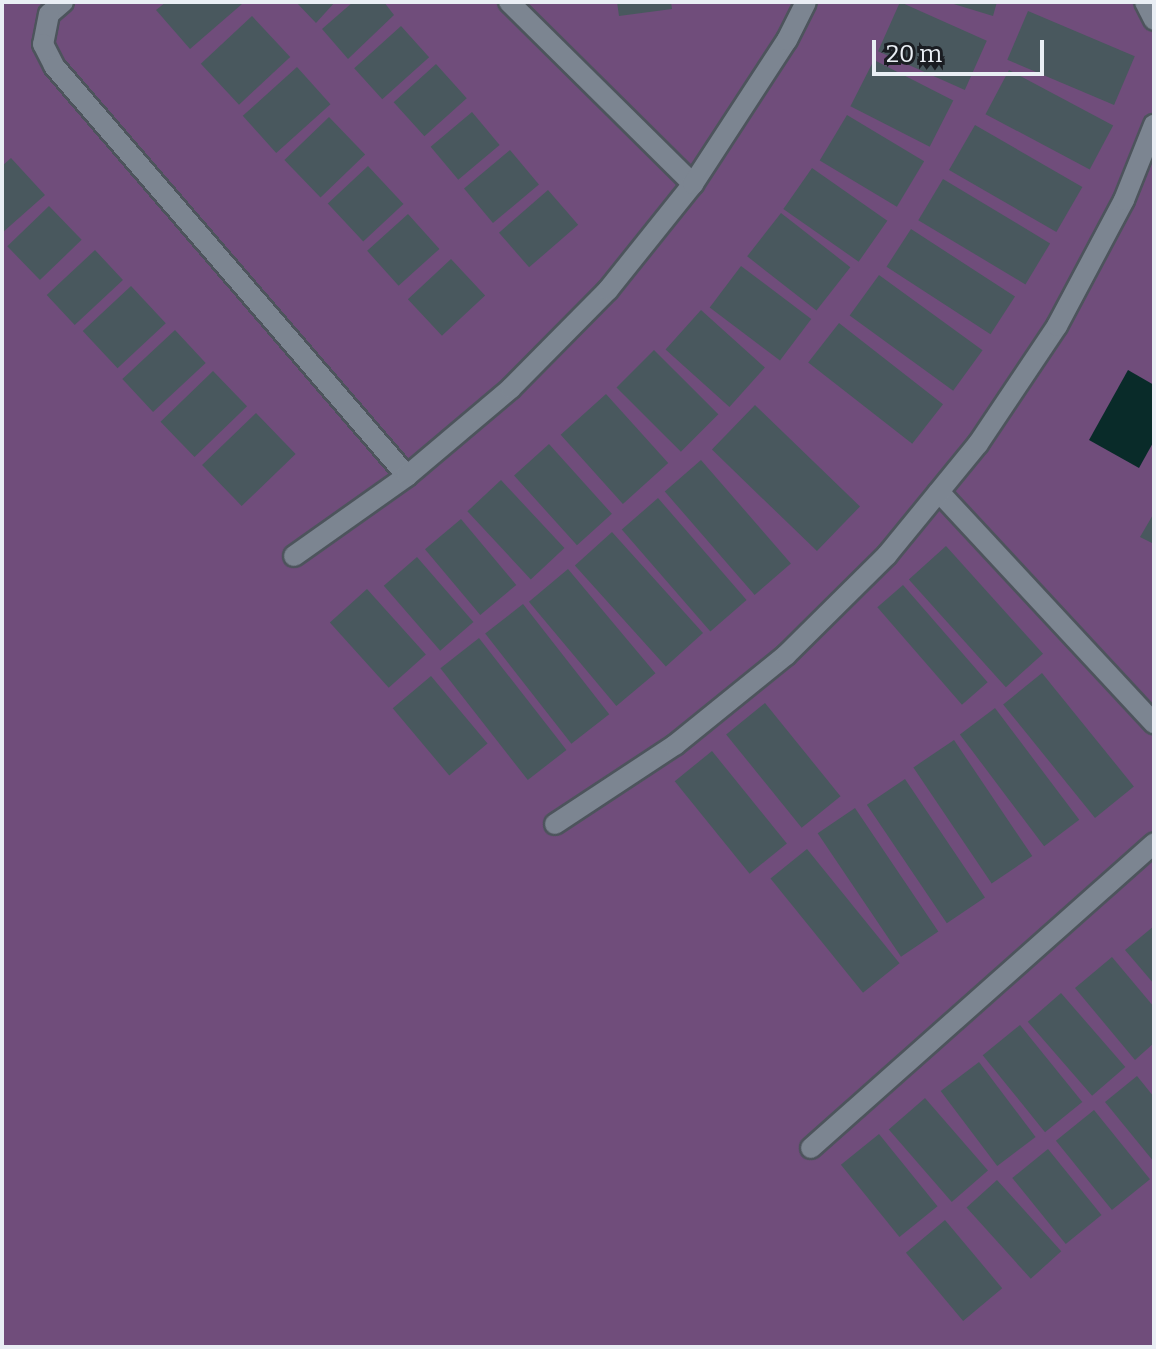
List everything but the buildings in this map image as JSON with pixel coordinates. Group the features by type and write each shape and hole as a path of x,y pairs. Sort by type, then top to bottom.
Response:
{"street":[{"path":"63,2 49,14 43,44 54,66 407,476"},
{"path":"509,2 693,184"},
{"path":"294,556 407,476 511,388 608,290 693,184 787,40 806,2"},
{"path":"1145,2 1154,20"},
{"path":"555,824 675,745 786,655 887,555 978,444 1057,326 1124,200 1154,125"},
{"path":"939,492 1154,723"},
{"path":"811,1148 1154,843"}],"shaded area":[{"path":"2,2 1154,2 1154,1347 2,1347"},
{"path":"1128,370 1154,385 1154,441 1139,468 1089,440"}]}
